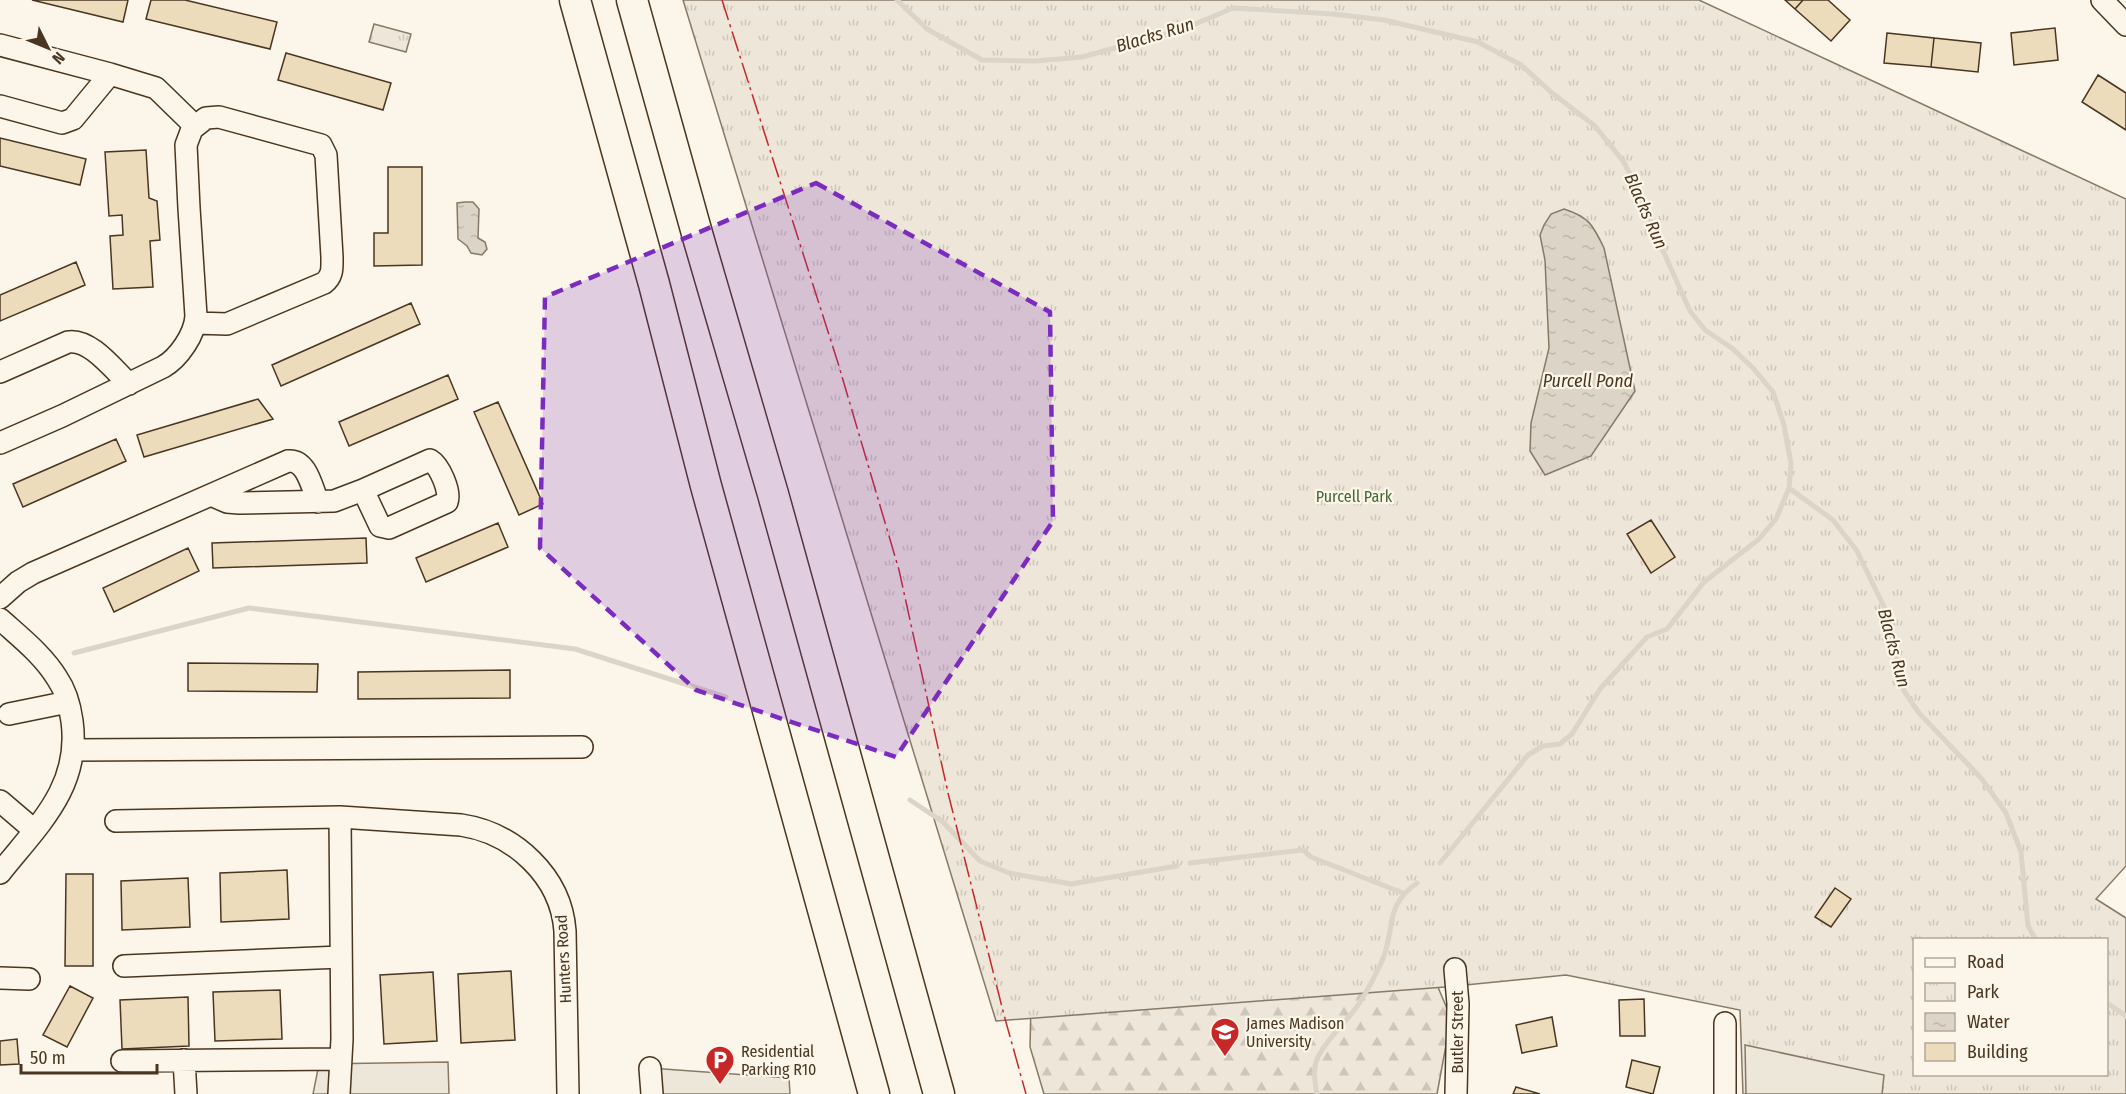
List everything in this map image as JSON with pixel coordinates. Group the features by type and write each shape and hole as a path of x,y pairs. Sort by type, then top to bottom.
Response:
{"highway":[{"path":"576,0 654,284 700,465 874,1094"},
{"path":"632,0 773,494 939,1094"}],"street":[{"path":"2102,0 2126,25"},
{"path":"0,45 156,88 195,126"},
{"path":"0,106 62,123 67,122 73,118 110,74"},
{"path":"0,443 62,416 171,362 192,332 196,323 186,145 189,134 195,126 208,118 226,118 321,145 326,155 331,274 324,283 227,324 196,323"},
{"path":"0,372 68,342 76,341 87,345 129,384"},
{"path":"0,598 18,582 33,573 292,460 302,465 318,502"},
{"path":"211,495 227,502 238,503 318,502 341,500 363,490"},
{"path":"0,619 57,677 68,702 74,732 74,750 65,783 54,803 0,873"},
{"path":"9,714 68,702"},
{"path":"74,750 582,747"},
{"path":"0,801 34,830"},
{"path":"339,1094 341,1059 340,817"},
{"name":"Hunters Road","path":"116,821 340,817 469,826 496,834 524,853 537,866 553,890 561,908 565,927 568,1094"},
{"path":"124,966 341,957"},
{"name":"Butler Street","path":"1455,969 1459,1012 1456,1094"},
{"path":"0,978 29,979"},
{"path":"1725,1023 1725,1094"},
{"path":"122,1061 341,1059"},
{"path":"184,1060 186,1094"},
{"path":"650,1068 652,1094"}],"highlighted area":[{"path":"816,183 1050,312 1053,521 896,757 696,690 540,548 545,297"}],"green space":[{"name":"Purcell Park","path":"683,0 1699,0 2126,199 2126,866 2096,899 2126,918 2126,1094 1743,1094 1740,1010 1566,975 1445,987 996,1021"},
{"path":"374,24 411,34 406,52 369,42"},
{"name":"James Madison University","path":"1432,973 1451,1018 1437,1094 1044,1094 1030,1047 1031,1003"}],"shaded area":[{"path":"1745,1045 1884,1075 1882,1094 1746,1094"},
{"path":"448,1062 449,1094 313,1094 319,1064"},
{"name":"Residential Parking R10","path":"650,1068 789,1078 790,1094 650,1094"}],"water":[{"path":"473,202 479,209 478,238 485,242 487,249 482,255 471,253 467,246 458,239 457,203"},
{"name":"Purcell Pond","path":"1564,209 1585,219 1597,233 1604,248 1635,391 1591,456 1545,475 1530,451 1531,423 1549,348 1545,260 1540,235 1551,214"}],"building":[{"path":"32,0 128,0 123,22"},
{"path":"151,0 185,0 277,22 270,49 146,19"},
{"path":"1785,0 1803,0 1795,9"},
{"path":"1803,0 1828,0 1850,20 1831,41 1795,9"},
{"path":"2055,28 2058,60 2014,65 2011,33"},
{"path":"1887,33 1934,38 1931,67 1884,63"},
{"path":"1934,38 1981,43 1978,72 1931,67"},
{"path":"286,53 391,83 383,110 278,80"},
{"path":"2098,75 2126,93 2126,130 2082,102"},
{"path":"0,138 86,159 80,185 0,166"},
{"path":"146,150 149,198 157,201 160,240 150,241 153,287 113,289 110,236 123,235 122,215 109,216 105,152"},
{"path":"388,167 422,167 422,265 374,266 374,233 388,233"},
{"path":"76,262 85,285 0,321 0,295"},
{"path":"411,303 420,324 281,386 272,365"},
{"path":"448,375 458,399 349,446 339,422"},
{"path":"258,399 273,419 144,457 137,435"},
{"path":"498,402 543,504 519,515 474,412"},
{"path":"116,439 126,461 23,507 13,484"},
{"path":"1651,520 1675,557 1651,573 1627,534"},
{"path":"498,523 508,547 426,582 416,558"},
{"path":"366,538 367,563 213,568 212,543"},
{"path":"188,548 199,571 114,612 103,588"},
{"path":"188,663 318,664 317,692 188,691"},
{"path":"510,670 510,698 358,699 358,672"},
{"path":"287,870 289,919 221,922 220,873"},
{"path":"66,874 93,874 93,966 65,966"},
{"path":"188,878 190,927 122,930 121,881"},
{"path":"1835,888 1851,899 1831,927 1815,917"},
{"path":"511,971 515,1040 461,1043 458,974"},
{"path":"433,972 437,1041 384,1044 380,975"},
{"path":"70,986 93,998 67,1047 43,1035"},
{"path":"280,990 282,1039 215,1041 213,992"},
{"path":"188,997 189,1046 122,1049 120,1000"},
{"path":"1644,999 1645,1036 1620,1036 1619,1000"},
{"path":"1552,1017 1557,1046 1522,1053 1516,1025"},
{"path":"17,1039 19,1064 0,1065 0,1041"},
{"path":"1632,1060 1660,1067 1653,1094 1626,1087"},
{"path":"1516,1087 1540,1094 1513,1094"}],"waterway":[{"name":"Blacks Run","path":"897,0 927,29 982,60 1036,61 1082,57 1181,30 1233,8 1333,14 1384,20 1478,42 1521,65 1552,93 1595,126 1623,161 1641,194 1655,233 1690,311 1705,330 1733,349 1753,368 1773,392 1784,425 1791,464 1789,488 1833,520 1857,551 1887,613 1904,691 1919,713 1981,778 2006,813 2021,852 2028,926 2035,938"},
{"path":"1440,863 1528,755 1543,746 1560,744 1572,734 1600,689 1647,637 1667,629 1704,582 1759,539 1776,519 1789,488"},
{"path":"74,653 249,608 575,649 726,697"},
{"path":"910,800 943,822 980,861 1009,873 1071,884 1177,866"},
{"path":"1190,863 1303,850 1311,857 1403,893"},
{"path":"1317,1094 1316,1062 1327,1043 1365,995 1382,961 1392,919 1399,901 1417,883"},
{"name":"Blacks Run","path":"2108,1003 2126,1016"}],"power":[{"path":"722,0 838,363 899,570 948,793 1026,1094"}],"place":[{"name":"James Madison University","path":"1225,1058"},
{"name":"Residential Parking R10","path":"720,1086"}]}
